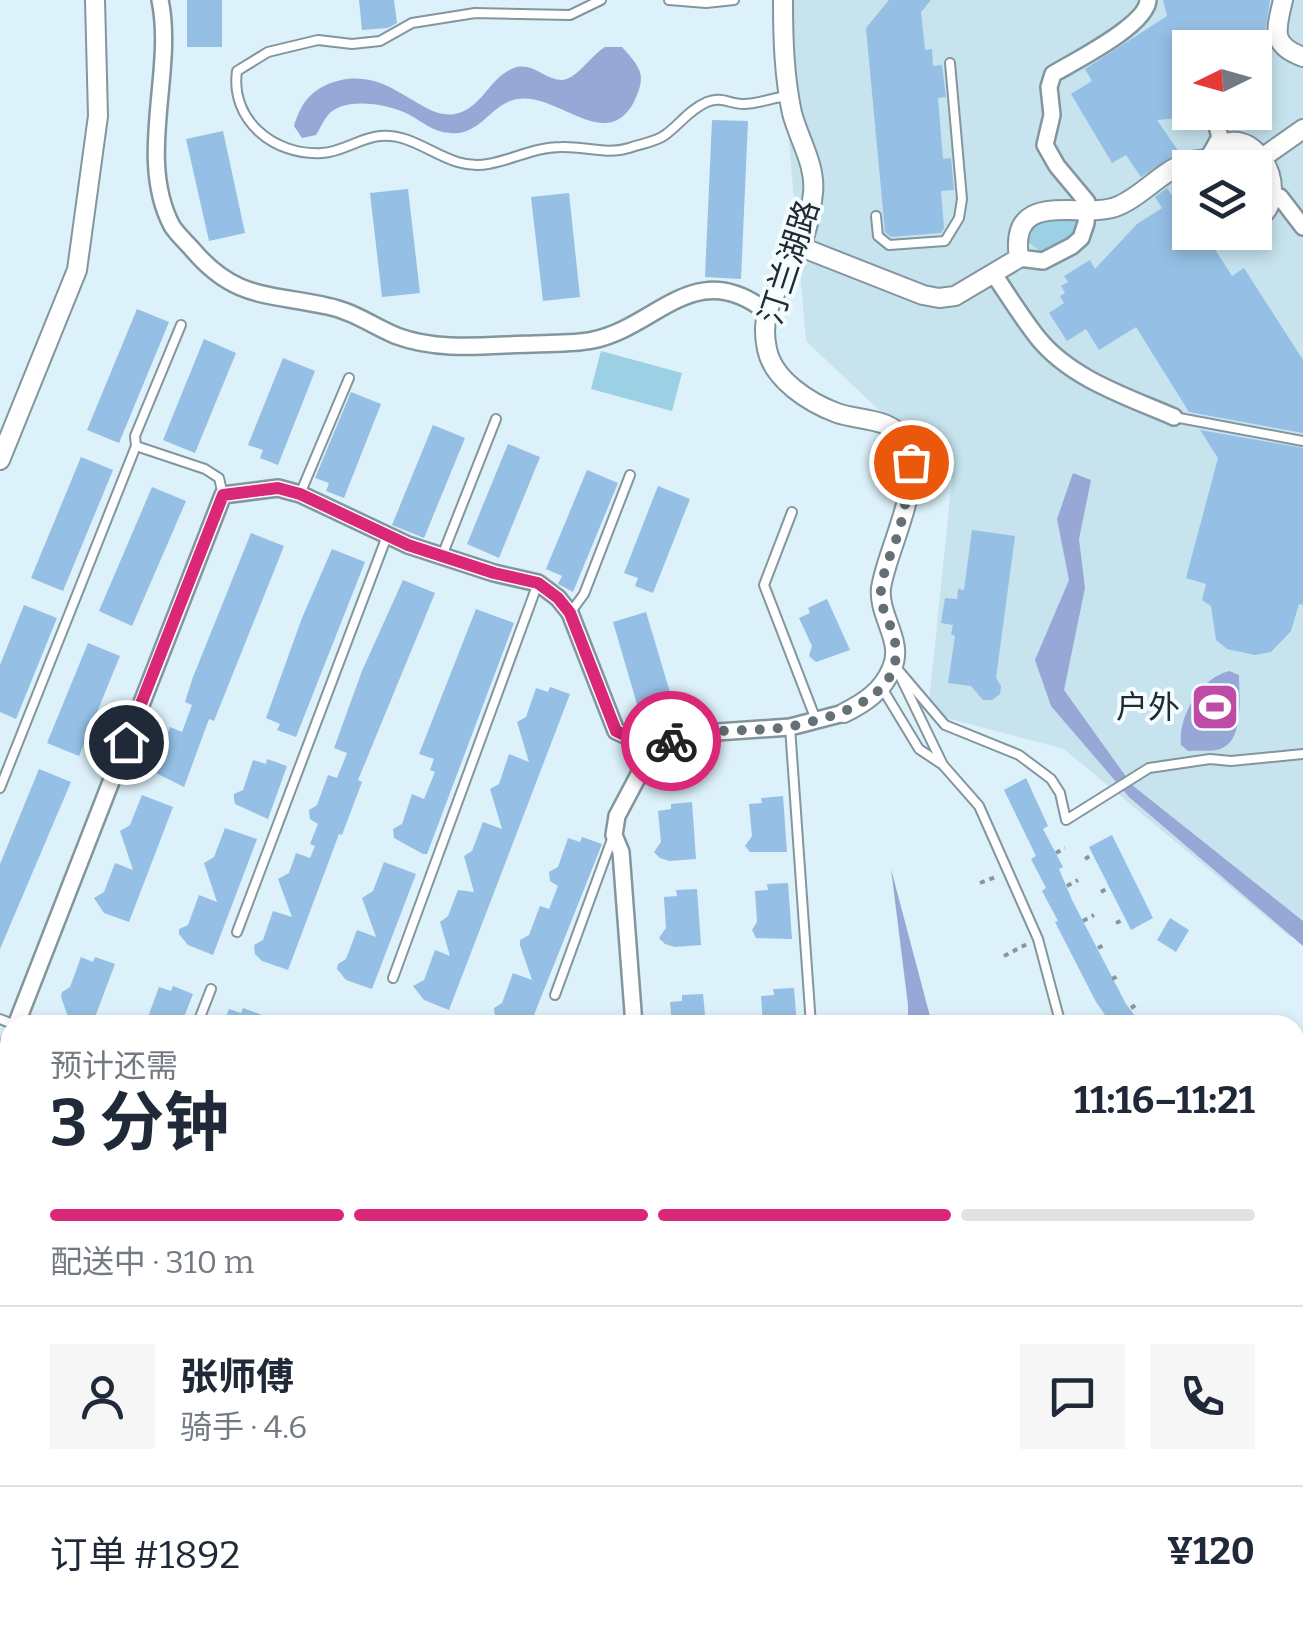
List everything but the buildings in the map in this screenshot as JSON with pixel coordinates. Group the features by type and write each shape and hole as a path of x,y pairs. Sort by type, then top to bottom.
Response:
{"street":[{"path":"0,460 78,270 98,116 95,0"},
{"path":"160,0 164,63 156,133 161,186 172,226 208,268 230,285 343,310 395,335 446,346 593,340 696,292 724,292 749,298 766,312"},
{"name":"汀兰湖路","path":"783,0 789,96 810,160 814,188 801,247 775,288 766,312 768,356 783,378 803,396 840,414 882,422 907,444 911,462 908,492 880,591 883,612 895,641 894,665"},
{"path":"801,247 939,298 955,296 1019,258 1043,261 1072,246 1081,238 1087,211 1081,191 1045,145 1052,114 1048,87 1053,74 1134,23 1148,9 1148,0"},
{"path":"1282,0 1278,42 1303,58"},
{"path":"1290,0 1284,30 1289,44 1303,48"},
{"path":"1272,157 1303,129"},
{"path":"1217,150 1244,142 1263,150"},
{"path":"1272,157 1303,142"},
{"path":"1272,157 1281,172 1280,197 1272,210"},
{"path":"1019,258 1017,236 1035,215 1056,208 1087,211 1118,207 1172,171"},
{"path":"1280,197 1303,227"},
{"path":"993,273 1040,340 1060,360 1114,392 1174,417"},
{"path":"20,1015 223,495 278,488 300,494 388,536 538,583 570,613 616,731 653,748"},
{"path":"633,1015 621,852 614,835 617,816 653,748 689,734 790,726 844,714 882,686 894,665"}],"lane":[{"path":"601,0 570,14 476,13 412,23 380,40 352,44 318,40 281,48 245,63 237,71 237,99 250,124 281,147 302,153 323,154 378,136 399,136 454,164 474,166 552,148 625,150 662,138 707,102 725,99 744,104 789,96"},
{"path":"670,0 734,0"},
{"path":"876,216 878,236 888,244 945,241 958,218 962,200 950,63"},
{"path":"0,788 181,325"},
{"path":"300,494 349,378"},
{"path":"1174,417 1303,441"},
{"path":"442,556 496,418"},
{"path":"136,446 204,469 219,478 223,495"},
{"path":"570,613 584,594 630,475"},
{"path":"792,512 764,585 816,720"},
{"path":"237,932 388,536"},
{"path":"393,978 538,583"},
{"path":"894,665 946,725 1019,755 1050,779 1060,793 1066,820 1149,768 1210,759 1231,761 1303,754"},
{"path":"894,665 943,765"},
{"path":"882,686 919,749 943,765 980,806 1038,939 1058,1015"},
{"path":"790,726 810,1015"},
{"path":"555,995 614,835"},
{"path":"201,1015 210,989"}],"path":[{"path":"1056,853 1065,848"},
{"path":"1085,859 1093,854"},
{"path":"980,884 1009,871"},
{"path":"1067,886 1078,880"},
{"path":"1101,892 1110,887"},
{"path":"1083,920 1094,915"},
{"path":"1116,923 1125,919"},
{"path":"1004,956 1038,939"},
{"path":"1098,948 1106,944"},
{"path":"1112,978 1120,975"}],"shaded area":[{"path":"777,0 1303,0 1303,938 1289,936 1064,749 928,713 952,479 806,341"},
{"path":"605,47 622,47 641,76 634,102 623,117 610,122 595,122 533,99 517,99 461,133 438,131 399,110 366,104 335,109 316,135 302,138 294,126 309,97 326,85 348,79 384,85 428,109 455,114 473,106 505,72 522,67 564,80"},
{"path":"1052,215 1076,216 1078,226 1074,234 1044,254 1028,242 1033,227"},
{"path":"601,351 682,373 672,411 591,389"},
{"path":"1073,473 1091,480 1079,539 1085,588 1064,690 1132,785 1303,921 1303,946 1129,797 1051,706 1035,660 1069,580 1057,519"},
{"name":"户外","path":"1229,671 1239,675 1239,716 1234,737 1220,749 1188,751 1181,745 1187,710 1209,681"},
{"path":"891,869 930,1015 908,1015"}],"way so far":[{"path":"671,741 689,734 790,726 844,714 882,686 894,665 895,641 883,612 880,591 908,492 911,462"}],"place":[{"name":"户外","path":"1215,707"}],"route":[{"path":"126,742 223,495 278,488 300,494 408,545 538,583 570,613 616,731 653,748 671,741"}]}
